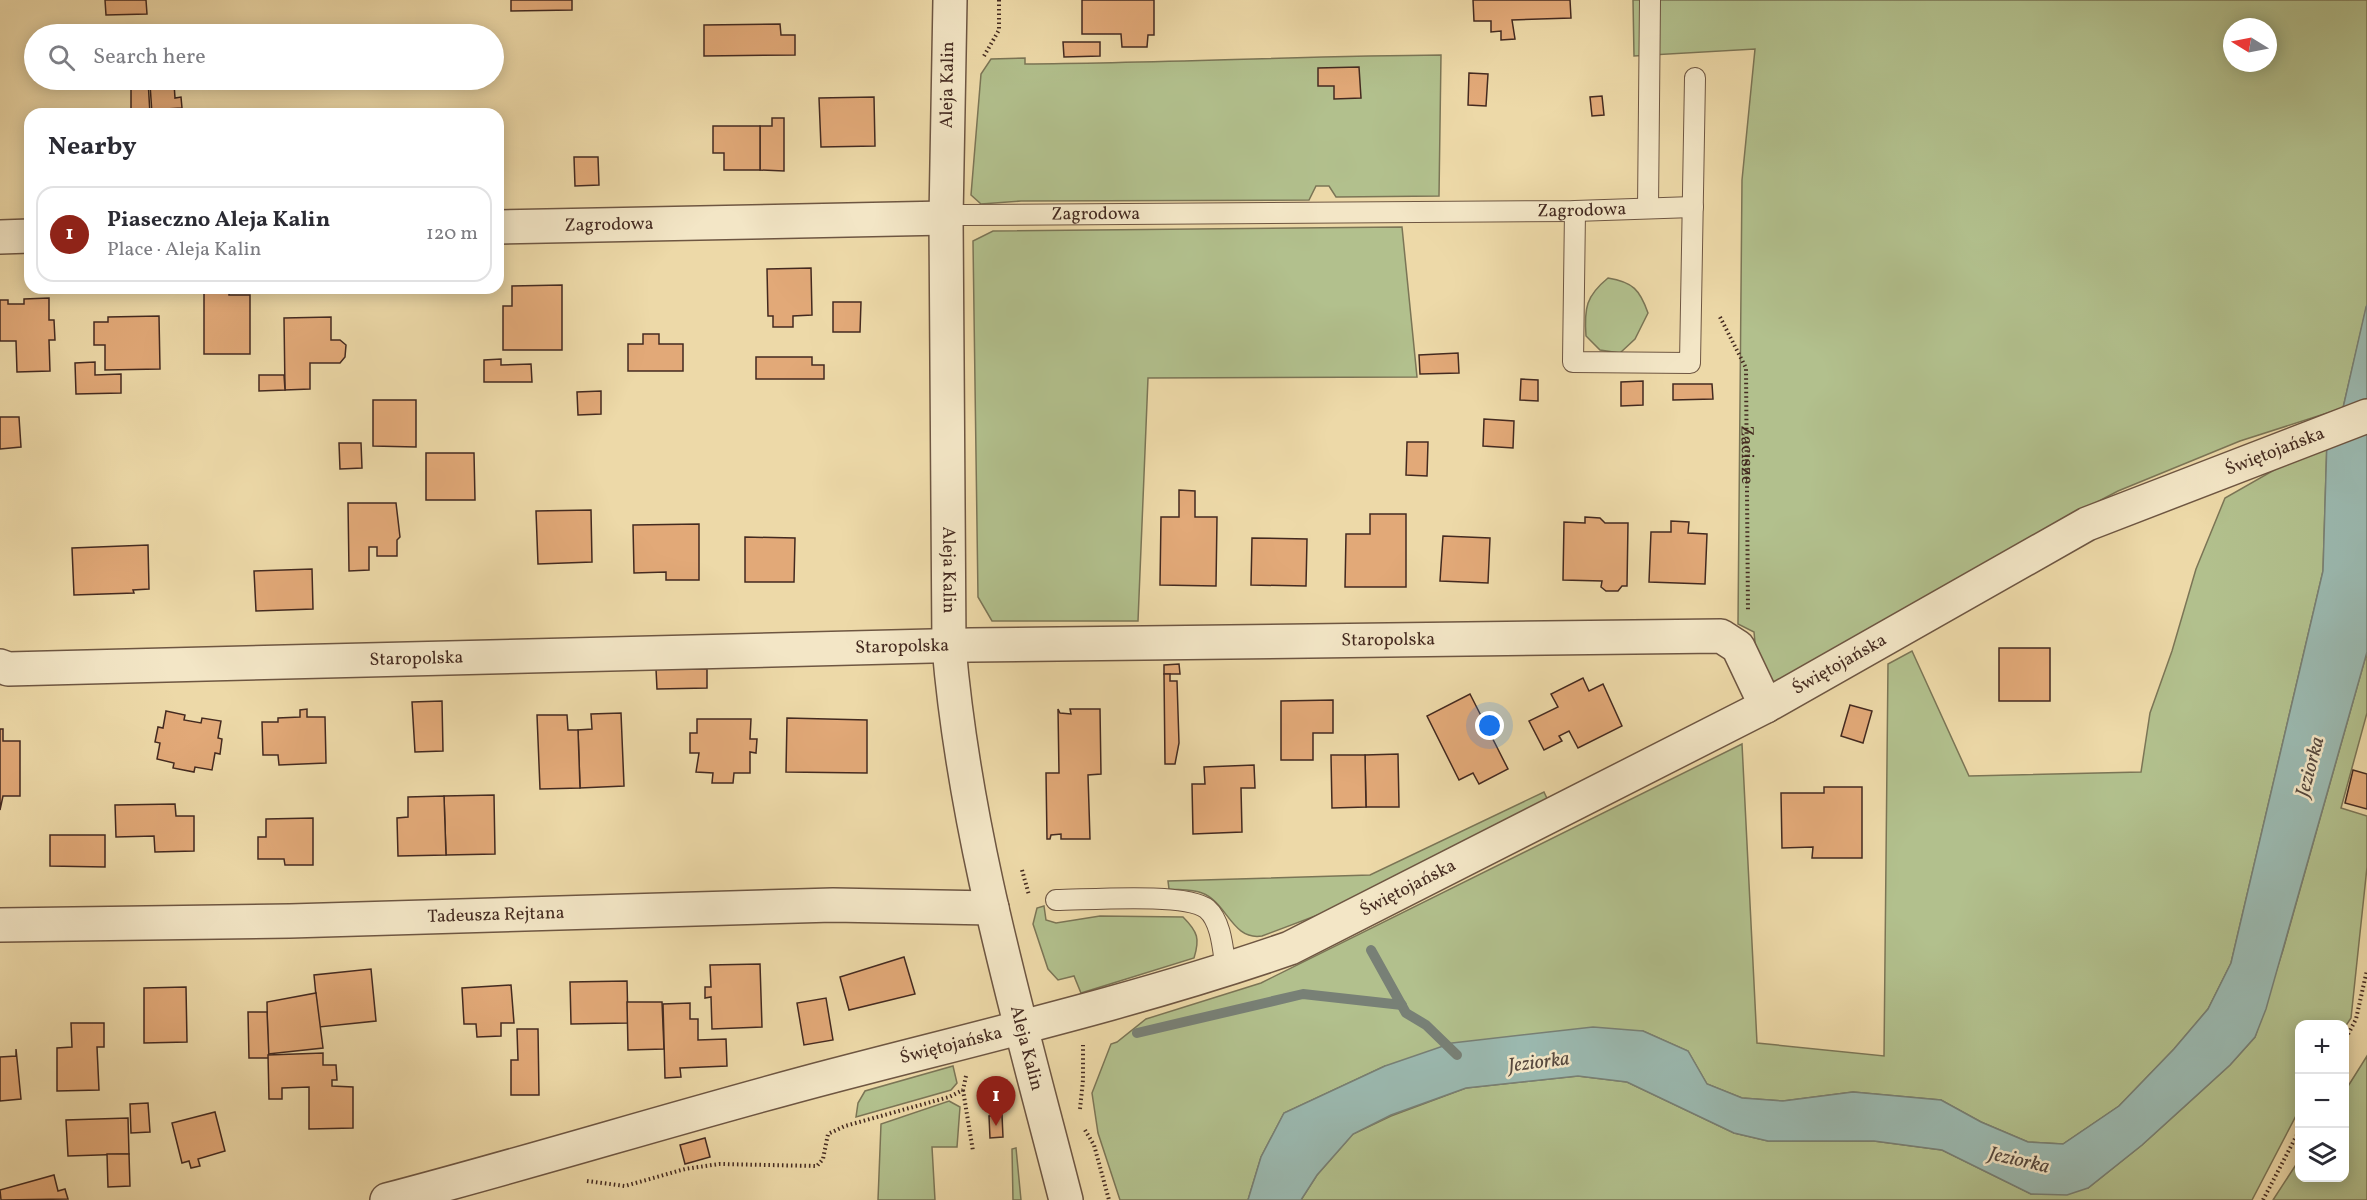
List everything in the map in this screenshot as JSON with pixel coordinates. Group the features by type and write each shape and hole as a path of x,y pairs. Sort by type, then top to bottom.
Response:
{"street":[{"name":"Aleja Kalin","path":"950,0 946,218 949,647 963,771 992,908 1066,1200"},
{"name":"Zagrodowa","path":"504,227 946,218"},
{"path":"0,237 24,236"},
{"name":"Świętojańska","path":"387,1200 831,1077 1022,1029 1226,970 1290,948 1766,706 2087,524 2367,416"},
{"name":"Staropolska","path":"0,666 8,669 949,647 1721,636 1738,647"},
{"path":"1738,647 1766,706"},
{"name":"Tadeusza Rejtana","path":"0,925 290,921 833,905 992,908"}],"lane":[{"path":"1648,208 1650,0"},
{"path":"1575,211 1573,362 1690,363 1695,78"},
{"name":"Zagrodowa","path":"946,218 998,215 1575,211 1693,207"},
{"path":"1056,900 1148,899 1183,901 1199,905 1209,910 1220,934 1226,970"}],"path":[{"name":"Zacisze","path":"1691,275 1719,317 1746,368 1748,623 1738,647"},
{"path":"2349,1032 2356,1019 2367,970"},
{"path":"1081,1036 1084,1061 1080,1120 1094,1145 1109,1200"},
{"path":"973,1152 963,1090 966,1076 977,1073"},
{"path":"582,1180 625,1186 685,1169 719,1164 817,1166 823,1159 828,1134 845,1126 949,1097 963,1090"},
{"path":"2263,1200 2295,1139"}],"green space":[{"path":"1633,0 2367,0 2367,305 2343,408 2240,441 2118,491 2042,531 1772,686 1757,663 1754,632 1738,624 1742,180 1755,49 1634,56"},
{"path":"1441,55 1439,196 1336,197 1329,186 1316,186 1309,200 1021,201 981,204 971,195 981,74 991,59 1025,58 1025,64"},
{"path":"1402,227 1417,377 1148,378 1138,621 992,621 978,597 973,241 993,231"},
{"path":"1608,278 1624,282 1634,288 1642,298 1648,313 1635,339 1620,353 1600,350 1586,336 1588,303 1595,291"},
{"path":"2327,440 2323,571 2231,963 2208,1009 2174,1049 2119,1106 2063,1144 2028,1142 1981,1122 1941,1100 1853,1092 1783,1101 1742,1098 1707,1084 1688,1051 1643,1031 1385,1066 1284,1113 1261,1157 1248,1200 1120,1200 1098,1133 1092,1093 1111,1044 1117,1042 1146,1019 1261,983 1742,744 1757,1043 1884,1056 1888,664 1912,651 1969,776 2141,772 2150,713 2172,651 2196,569 2225,498"},
{"path":"2367,652 2367,713 2341,808 2367,816 2367,867 2351,1018 2349,1021 2295,1020 2295,1118 2252,1200 1301,1200 1317,1175 1353,1134 1391,1116 1466,1088 1578,1076 1627,1082 1734,1133 1768,1141 1874,1141 1942,1150 2031,1194 2088,1188 2142,1145 2230,1065 2255,1037 2283,950"},
{"path":"1544,792 1550,805 1355,901 1262,936 1243,933 1218,904 1202,893 1169,889 1168,881 1370,875"},
{"path":"1044,906 1046,920 1056,923 1100,916 1183,917 1195,932 1197,946 1194,958 1081,993 1074,976 1058,980 1048,969 1033,924 1037,908"},
{"path":"2367,1056 2367,1200 2273,1200 2295,1166 2295,1182 2349,1182 2349,1085"},
{"path":"953,1066 957,1083 951,1090 856,1117 858,1103 865,1091"},
{"path":"949,1101 960,1107 957,1147 932,1147 935,1200 878,1200 881,1124"},
{"path":"1016,1148 1021,1200 1013,1200 1012,1149"}],"water":[{"path":"2367,305 2367,399 2343,408 2366,307"},
{"name":"Jeziorka","path":"2367,432 2367,652 2266,1009 2255,1037 2230,1065 2142,1145 2088,1188 2067,1195 2031,1194 1942,1150 1874,1141 1768,1141 1734,1133 1627,1082 1578,1076 1466,1088 1391,1115 1353,1134 1317,1175 1301,1200 1248,1200 1261,1157 1284,1113 1385,1066 1452,1043 1593,1027 1643,1031 1688,1051 1707,1084 1742,1098 1783,1101 1853,1092 1941,1100 1981,1122 2028,1142 2063,1144 2119,1106 2174,1049 2208,1009 2231,963 2323,571 2327,440"}],"building":[{"path":"105,0 146,0 147,14 106,15"},
{"path":"511,0 572,0 572,10 511,11"},
{"path":"1082,0 1154,0 1154,35 1148,35 1147,47 1122,47 1121,34 1082,34"},
{"path":"1473,0 1570,0 1571,18 1512,20 1515,39 1501,40 1501,31 1491,32 1491,21 1474,21"},
{"path":"780,24 781,35 795,35 795,55 704,56 704,25"},
{"path":"1063,42 1100,42 1100,56 1064,57"},
{"path":"1359,67 1361,98 1334,99 1334,86 1318,86 1318,68"},
{"path":"1469,73 1488,74 1486,106 1468,105"},
{"path":"131,90 149,90 150,108 131,108"},
{"path":"150,90 174,90 175,98 181,97 182,108 152,108"},
{"path":"1602,96 1604,115 1592,116 1590,97"},
{"path":"874,97 875,146 821,147 819,98"},
{"path":"772,118 784,118 784,171 760,170 760,126 772,126"},
{"path":"713,126 760,126 760,170 724,170 724,153 713,153"},
{"path":"574,157 598,157 599,185 575,186"},
{"path":"811,268 812,315 793,316 793,327 773,327 773,316 768,316 767,269"},
{"path":"562,285 562,350 503,350 503,306 512,306 512,286"},
{"path":"204,294 250,295 250,354 204,354"},
{"path":"49,298 49,320 54,320 55,340 49,340 50,371 17,372 16,341 0,341 0,300 8,300 8,304 24,304 24,299"},
{"path":"833,302 861,302 860,332 833,332"},
{"path":"159,316 160,369 105,370 105,345 94,345 94,322 108,322 108,317"},
{"path":"331,317 331,340 340,340 346,345 345,357 340,363 310,363 310,389 285,390 284,318"},
{"path":"643,334 659,334 659,344 683,344 683,371 628,371 628,344 643,344"},
{"path":"1458,353 1459,373 1420,374 1419,355"},
{"path":"756,357 812,357 812,365 824,365 824,379 756,379"},
{"path":"501,359 501,365 531,364 532,382 484,382 484,360"},
{"path":"95,362 95,375 121,374 121,393 76,394 75,363"},
{"path":"259,375 284,375 285,390 259,391"},
{"path":"1521,379 1538,380 1538,401 1520,400"},
{"path":"1643,381 1643,405 1621,406 1621,382"},
{"path":"1673,384 1712,384 1713,399 1673,400"},
{"path":"601,391 601,414 578,415 577,392"},
{"path":"373,400 416,400 416,447 373,446"},
{"path":"0,417 19,417 21,447 0,449"},
{"path":"1484,419 1514,421 1513,448 1483,446"},
{"path":"1407,442 1428,442 1427,476 1406,475"},
{"path":"339,443 361,443 362,468 340,469"},
{"path":"426,453 474,453 475,500 426,500"},
{"path":"1179,490 1195,491 1195,517 1217,517 1216,586 1160,585 1161,517 1179,517"},
{"path":"348,503 396,503 400,537 397,540 397,556 377,556 377,547 369,547 369,570 349,571"},
{"path":"591,510 592,562 538,564 536,511"},
{"path":"1370,514 1406,514 1406,587 1345,587 1346,534 1370,534"},
{"path":"1585,517 1600,518 1605,523 1628,523 1627,586 1622,586 1618,591 1606,591 1601,587 1602,581 1563,580 1564,522 1585,523"},
{"path":"1671,521 1689,522 1688,533 1707,534 1705,584 1649,582 1651,532 1671,532"},
{"path":"699,524 699,580 666,580 666,572 634,573 633,525"},
{"path":"1443,536 1490,538 1488,583 1440,581"},
{"path":"745,537 795,538 794,582 745,582"},
{"path":"1252,538 1307,539 1306,586 1251,585"},
{"path":"148,545 149,589 133,590 134,593 74,595 72,548"},
{"path":"312,569 313,609 256,611 254,571"},
{"path":"1999,648 2050,648 2050,701 1999,701"},
{"path":"1179,664 1180,674 1164,674 1164,665"},
{"path":"656,669 707,669 707,688 657,689"},
{"path":"1164,674 1170,674 1170,681 1177,681 1179,743 1175,764 1165,764"},
{"path":"1583,678 1589,691 1603,684 1622,726 1578,748 1569,731 1559,736 1562,741 1544,750 1529,721 1558,707 1551,694"},
{"path":"1470,694 1508,769 1479,784 1473,773 1459,780 1427,716"},
{"path":"1333,700 1333,733 1313,733 1313,760 1281,760 1281,701"},
{"path":"442,701 443,751 415,752 412,702"},
{"path":"1850,705 1872,711 1863,743 1841,736"},
{"path":"307,709 307,717 325,717 326,763 279,765 278,755 263,755 262,722 278,722 278,718 300,717 300,710"},
{"path":"1058,709 1060,713 1071,714 1070,709 1100,709 1101,774 1088,775 1090,839 1061,839 1061,834 1051,835 1050,839 1047,839 1046,773 1059,773"},
{"path":"166,711 185,715 184,720 201,723 202,718 221,721 218,738 222,739 220,754 215,753 212,770 195,767 194,772 173,768 174,763 157,759 160,743 155,742 158,727 163,728"},
{"path":"621,713 624,786 580,788 578,730 592,729 591,714"},
{"path":"537,715 567,715 568,730 578,730 580,788 540,789"},
{"path":"787,718 867,720 867,773 786,772"},
{"path":"697,719 751,719 750,739 757,739 756,753 750,752 750,773 734,773 733,783 712,783 713,773 696,772 699,753 690,753 690,733 697,733"},
{"path":"0,729 3,729 3,741 20,741 20,796 3,796 0,810"},
{"path":"1398,754 1399,807 1366,807 1365,755"},
{"path":"1331,755 1365,755 1366,807 1332,808"},
{"path":"1254,765 1255,788 1241,788 1242,832 1193,834 1192,784 1205,784 1204,767"},
{"path":"2353,770 2367,774 2367,809 2345,803"},
{"path":"1824,787 1862,787 1862,858 1812,858 1813,847 1782,848 1781,793 1824,793"},
{"path":"494,795 495,854 446,855 444,796"},
{"path":"444,796 446,855 398,856 397,818 408,817 408,797"},
{"path":"175,804 176,816 194,816 194,851 155,852 154,836 116,837 115,805"},
{"path":"313,818 313,865 285,865 284,859 258,859 258,837 266,837 266,819"},
{"path":"50,835 105,835 105,867 50,866"},
{"path":"904,957 915,994 849,1010 840,977"},
{"path":"760,964 762,1027 712,1029 711,997 705,998 705,987 711,987 710,965"},
{"path":"371,969 376,1021 319,1027 314,975"},
{"path":"627,981 628,1023 571,1024 570,982"},
{"path":"511,985 514,1023 501,1023 501,1036 477,1037 476,1024 464,1024 462,988"},
{"path":"186,987 187,1042 144,1043 144,988"},
{"path":"316,993 323,1048 268,1054 267,1002"},
{"path":"826,998 833,1040 804,1045 797,1003"},
{"path":"627,1002 662,1002 664,1049 628,1050"},
{"path":"690,1003 690,1019 698,1019 698,1040 726,1039 727,1066 680,1068 681,1077 665,1078 663,1004"},
{"path":"248,1012 267,1012 269,1058 249,1058"},
{"path":"71,1023 104,1023 104,1047 97,1047 99,1090 57,1091 57,1048 72,1047"},
{"path":"517,1029 538,1029 539,1095 511,1095 511,1060 518,1060"},
{"path":"16,1049 21,1099 0,1101 0,1057 16,1056"},
{"path":"323,1053 323,1065 336,1065 337,1080 332,1080 332,1086 353,1087 353,1128 309,1129 309,1087 282,1088 282,1099 269,1099 268,1055"},
{"path":"148,1103 150,1132 131,1133 130,1104"},
{"path":"215,1112 225,1151 198,1159 200,1166 191,1168 189,1161 182,1163 172,1123"},
{"path":"1002,1115 1003,1137 990,1138 989,1116"},
{"path":"128,1118 129,1154 68,1156 66,1120"},
{"path":"705,1138 710,1157 685,1164 680,1145"},
{"path":"107,1154 129,1154 130,1186 108,1187"},
{"path":"54,1175 58,1191 65,1189 68,1199 1,1200 0,1190"}],"waterway":[{"path":"1371,950 1406,1013 1426,1025 1457,1055"},
{"path":"1137,1033 1303,994 1402,1005"}],"place":[{"name":"Piaseczno Aleja Kalin","path":"996,1126"}]}
